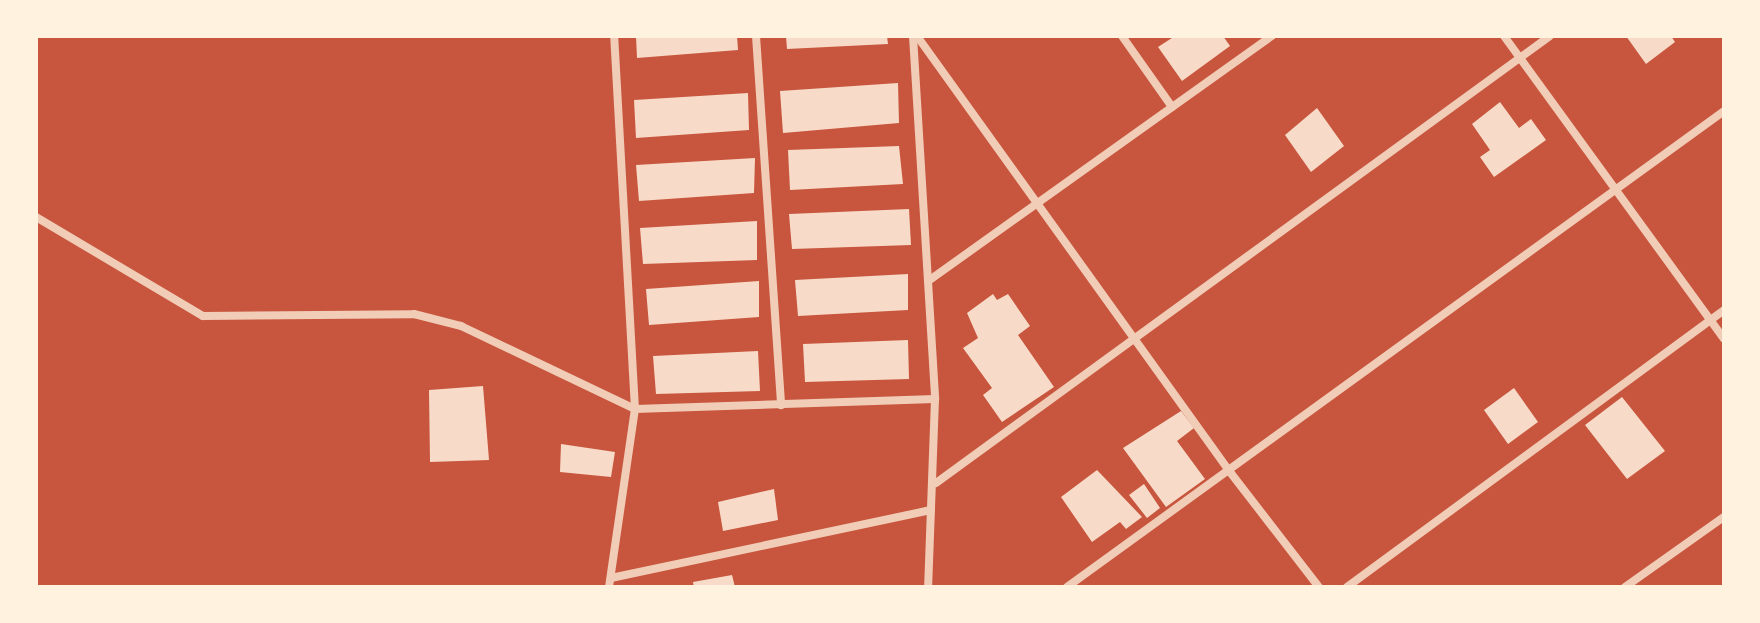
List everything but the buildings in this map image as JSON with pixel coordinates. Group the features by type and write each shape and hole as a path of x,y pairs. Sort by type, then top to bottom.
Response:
{"street":[{"path":"614,36 635,409 610,582 931,510"},
{"path":"756,36 781,405"},
{"path":"915,36 1138,337 1230,472 1319,587"},
{"path":"915,36 931,279 935,399 936,483 931,510 928,587"},
{"path":"1122,36 1172,107"},
{"path":"931,279 1036,200 1272,36"},
{"path":"1504,36 1724,339"},
{"path":"936,483 1550,36"},
{"path":"1067,587 1230,472 1724,111"},
{"path":"36,217 203,316 414,314 461,326 635,409 935,399"},
{"path":"1347,587 1724,310"},
{"path":"1625,587 1724,517"}]}
